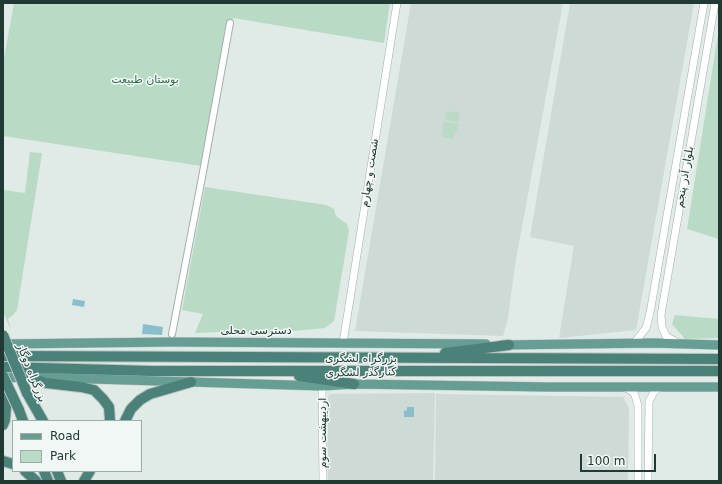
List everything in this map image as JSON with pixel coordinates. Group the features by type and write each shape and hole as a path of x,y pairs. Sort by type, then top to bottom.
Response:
{"highway":[{"name":"بزرگراه دوگاز","path":"3,335 38,420"},
{"path":"395,358 509,345"},
{"name":"بزرگراه لشگری","path":"3,356 719,359"},
{"name":"بزرگراه لشگری","path":"3,368 152,371 719,371"},
{"path":"258,371 354,384"},
{"path":"3,377 23,420"},
{"path":"28,377 46,383 94,390 103,398 109,407 110,420"},
{"path":"126,420 131,409 140,400 150,394 191,382"},
{"path":"27,393 42,420"},
{"path":"3,394 6,406 3,425"},
{"path":"26,472 36,481"},
{"path":"84,481 89,472"}],"main road":[{"name":"دسترسی محلی","path":"3,344 164,342 509,345"},
{"path":"509,345 634,343 719,345"},
{"name":"کنارگذر لشگری","path":"3,377 322,386 354,384 548,387 719,386"}],"street":[{"name":"شصت و چهارم","path":"343,343 397,3"},
{"name":"بلوار آذر پنجم","path":"634,343 646,328 650,313 704,3"},
{"name":"بلوار آذر پنجم","path":"678,343 666,336 662,328 661,315 715,3"},
{"path":"172,334 230,23"},
{"name":"اردیبهشت سوم","path":"322,386 323,481"},
{"path":"620,386 634,392 637,398 638,481"},
{"path":"648,481 649,401 654,392 659,388 669,386"},
{"path":"638,406 642,404 648,408"}],"shaded area":[{"path":"411,3 563,3 515,265 508,318 503,336 355,331"},
{"path":"570,3 694,3 636,330 559,338 574,246 530,237"},
{"path":"435,393 433,481 328,481 327,399 330,394"},
{"path":"436,394 623,397 629,408 628,481 435,481"}],"green space":[{"name":"بوستان طبیعت","path":"14,3 390,3 384,43 233,18 208,167 3,136 3,64"},
{"path":"719,28 719,239 687,229"},
{"path":"447,111 460,113 458,122 445,120"},
{"path":"444,122 458,124 457,133 454,132 453,139 442,137"},
{"path":"30,152 42,153 17,310 8,319 11,330 3,312 3,190 25,193"},
{"path":"205,187 326,205 334,209 336,216 347,224 349,231 334,321 325,328 272,333 195,333 203,314 182,310"},
{"path":"675,315 719,319 719,338 685,339 672,324"}],"water":[{"path":"73,299 85,301 84,307 72,305"},
{"path":"143,324 163,327 162,335 142,334"},
{"path":"407,407 414,407 414,417 404,417 404,411 407,410"}]}
